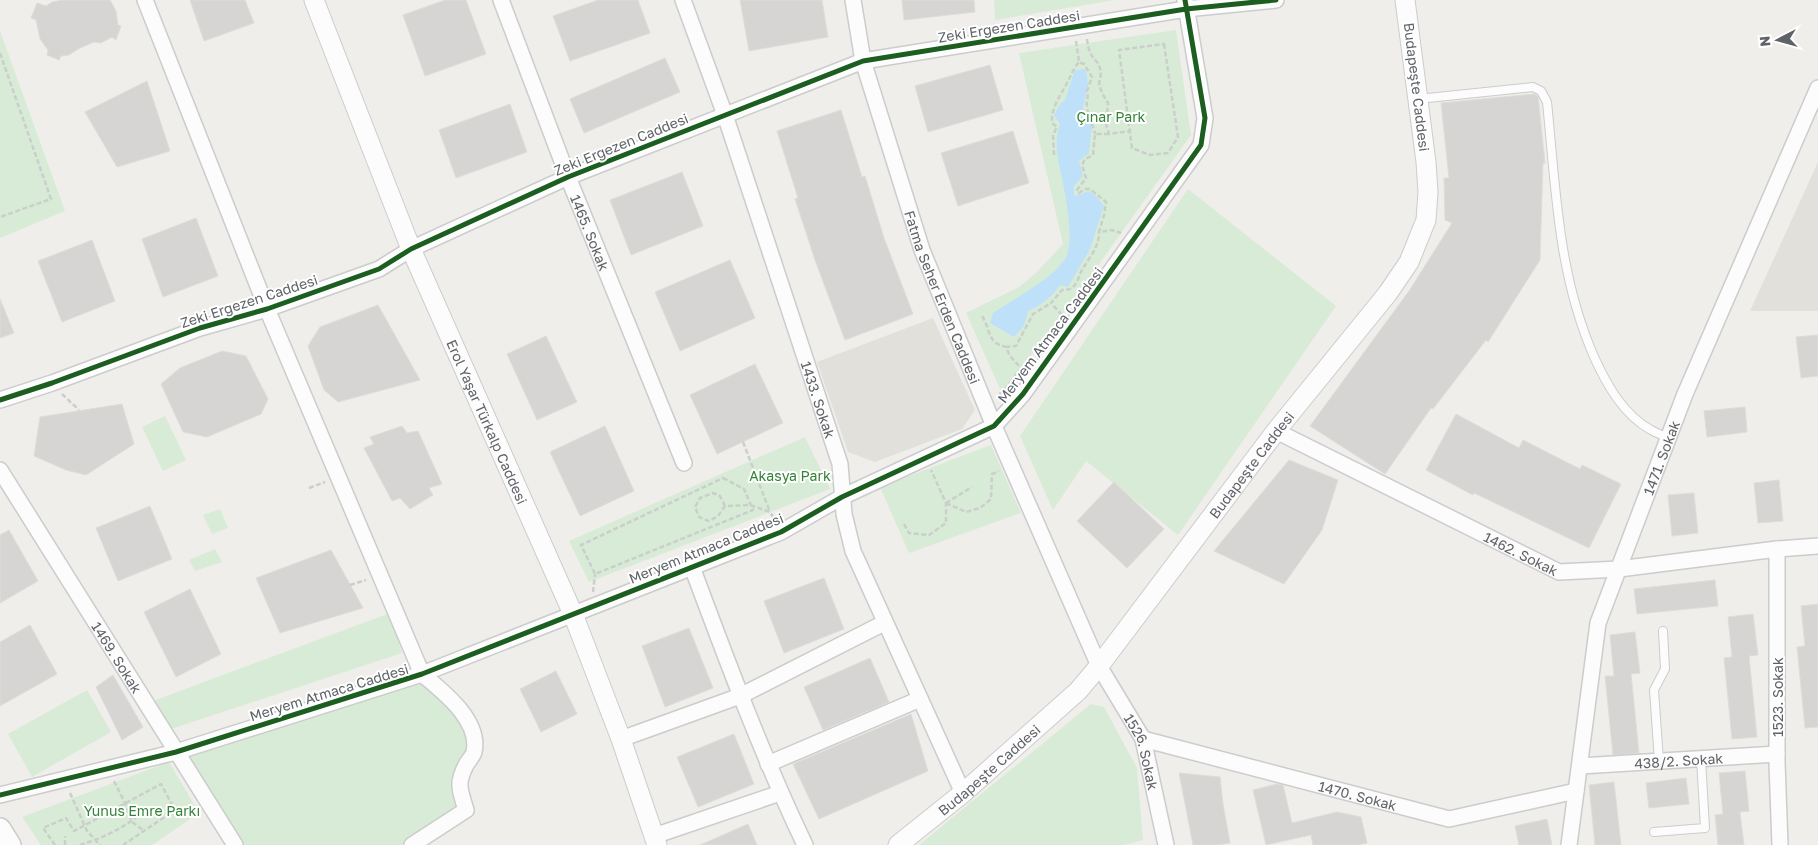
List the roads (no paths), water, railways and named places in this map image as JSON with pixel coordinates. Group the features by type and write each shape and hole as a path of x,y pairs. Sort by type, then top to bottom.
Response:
{"main road":[{"path":"0,829 10,845"}],"street":[{"path":"145,0 267,309 422,674 453,701 469,722 474,752 460,778 459,787 466,810 412,845"},
{"name":"Erol Yaşar Türkalp Caddesi","path":"314,0 411,249 573,614 621,739 655,840"},
{"name":"1465. Sokak","path":"501,0 568,177 684,463"},
{"name":"1433. Sokak","path":"683,0 725,115 840,464 847,532 853,552 963,793"},
{"name":"Fatma Seher Erden Caddesi","path":"852,0 863,61 914,228 994,426 1099,666"},
{"name":"Zeki Ergezen Caddesi","path":"0,400 52,383 200,328 267,309 379,269 411,249 568,177 863,61 1080,26 1186,5 1276,0"},
{"name":"Budapeşte Caddesi","path":"898,845 963,793 1078,691 1099,666 1276,431 1388,293 1409,262 1426,220 1428,192 1405,0"},
{"name":"Meryem Atmaca Caddesi","path":"0,795 176,752 422,674 781,532 842,497 994,426 1023,394 1201,145 1205,118 1186,5"},
{"name":"1471. Sokak","path":"1569,845 1598,623 1689,385 1818,88"},
{"name":"1462. Sokak","path":"1276,431 1559,572 1619,569 1777,549 1818,546"},
{"name":"1469. Sokak","path":"0,470 235,845"},
{"name":"1523. Sokak","path":"1777,549 1777,754 1780,845"},
{"path":"692,567 740,696 780,793 805,845"},
{"path":"621,739 740,696 884,623"},
{"name":"1526. Sokak","path":"1099,666 1143,739 1166,845"},
{"path":"768,764 920,699"},
{"name":"1470. Sokak","path":"1143,739 1450,819 1576,791"},
{"name":"438/2. Sokak","path":"1580,766 1777,754"},
{"path":"655,840 780,793"}],"lane":[{"path":"1418,99 1533,87 1544,94 1547,102 1565,267 1579,318 1598,364 1614,395 1637,420 1651,430 1669,438"},
{"path":"1659,762 1654,690 1665,670 1663,631"},
{"path":"1654,832 1705,828 1701,759"}],"water":[{"path":"1086,69 1088,85 1083,108 1092,126 1089,153 1079,161 1083,176 1074,186 1074,196 1088,191 1095,195 1104,206 1090,249 1068,287 1060,285 1046,301 1028,311 1024,326 1014,337 990,323 993,313 1044,280 1061,264 1069,249 1068,216 1057,148 1060,124 1054,115 1060,104 1065,100 1075,70"}],"park label":[{"name":"Çınar Park","path":"1111,116"},
{"name":"Akasya Park","path":"790,475"},
{"name":"Yunus Emre Parkı","path":"142,810"}]}
